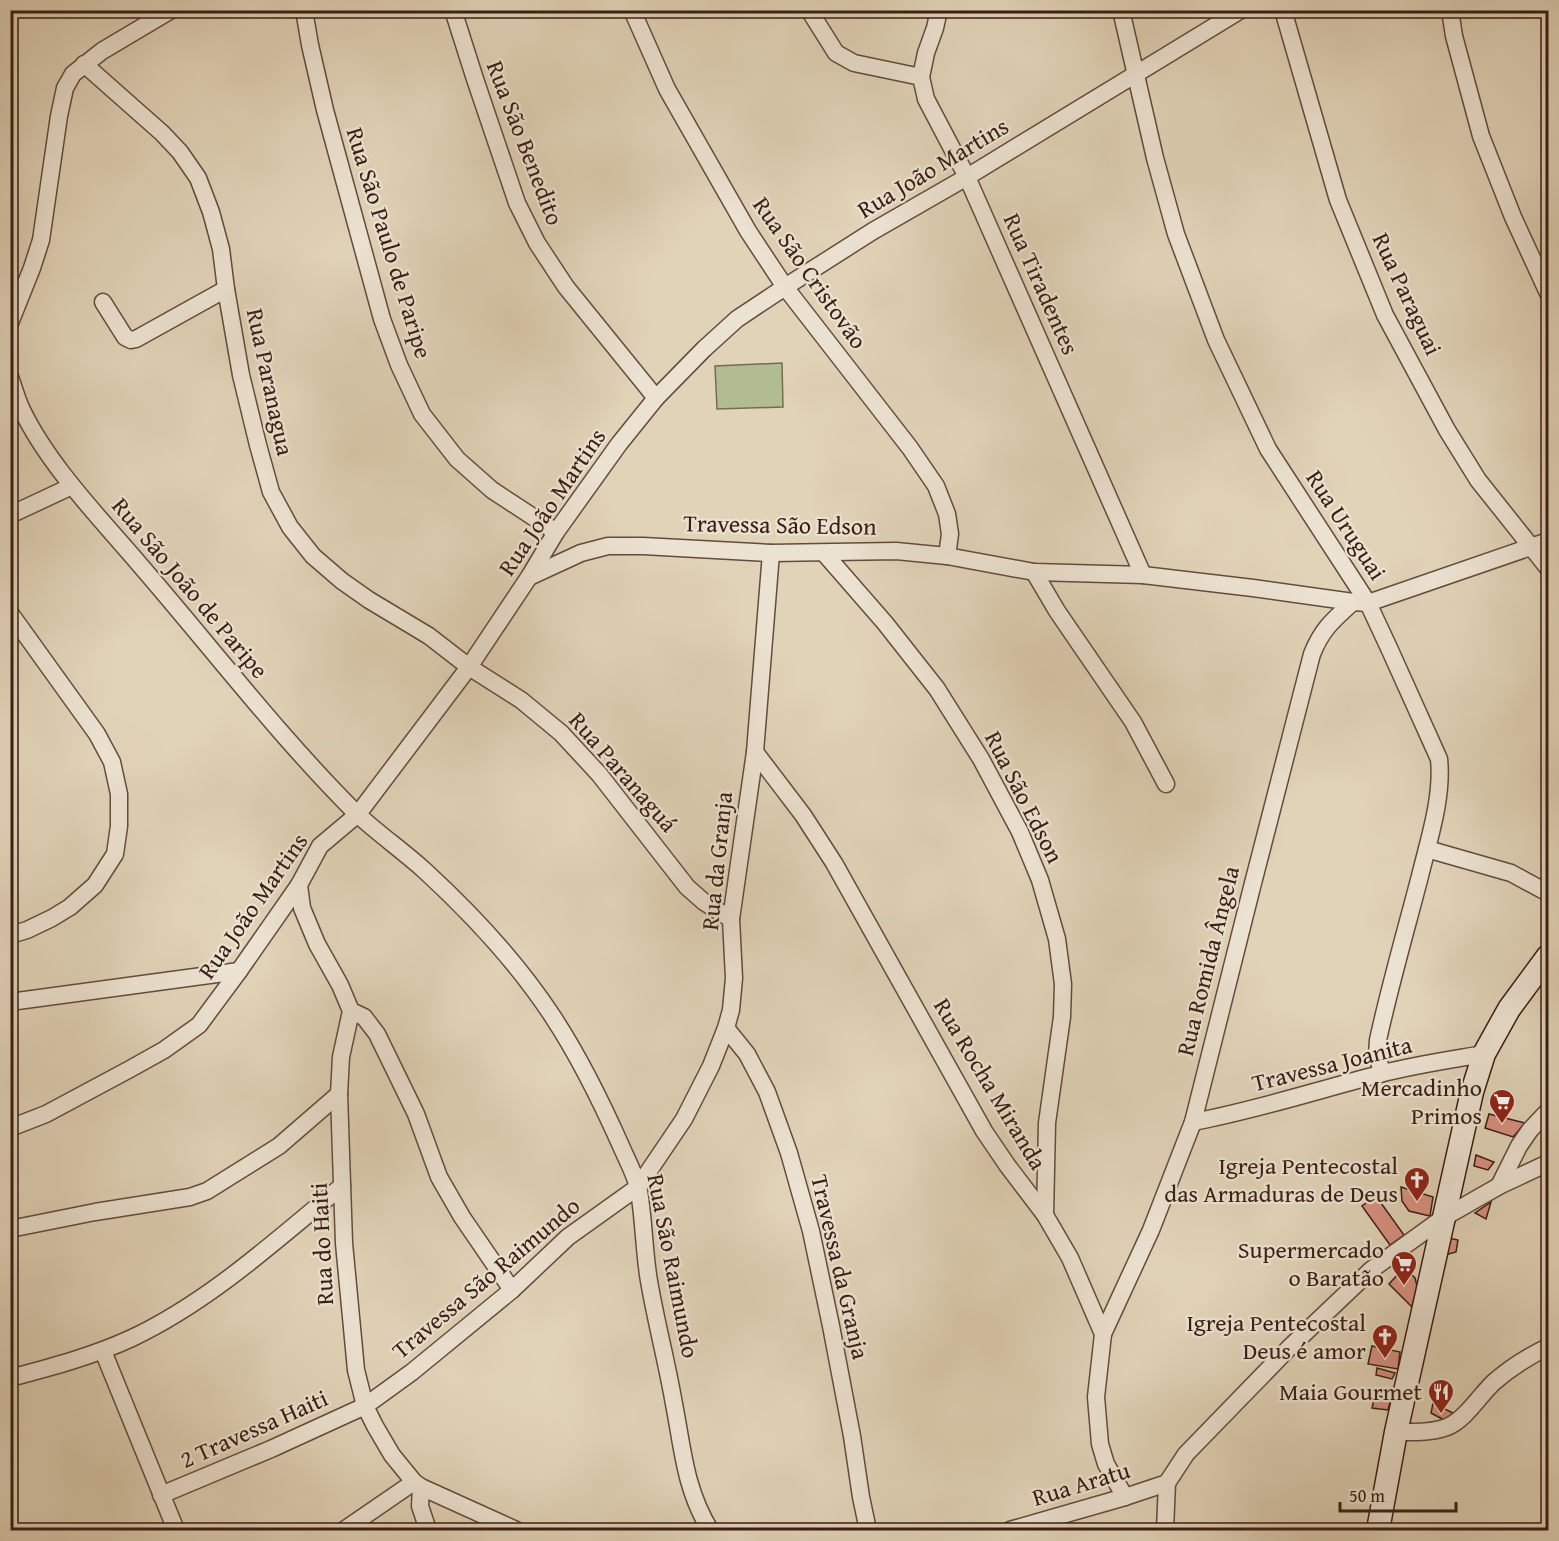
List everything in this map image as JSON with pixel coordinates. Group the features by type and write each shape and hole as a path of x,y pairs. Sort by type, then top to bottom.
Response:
{"main road":[{"path":"1378,1530 1396,1432 1472,1092 1484,1054 1509,1009 1548,956"}],"street":[{"path":"10,323 32,268 40,240 65,88 73,74 84,64 171,10"},
{"name":"Rua São Paulo de Paripe","path":"304,10 325,110 381,319 422,414 456,459 492,490 556,532"},
{"name":"Rua São Benedito","path":"453,10 517,203 537,243 566,288 657,398"},
{"name":"Rua São Cristovão","path":"632,10 667,89 748,231 785,287 910,448 936,486 947,514 950,534 947,556"},
{"path":"809,10 836,53 847,60 921,77 939,10"},
{"name":"Rua Uruguai","path":"1121,10 1155,158 1176,234 1216,340 1268,449 1389,648 1439,759 1439,790 1378,1040 1377,1054 1382,1073"},
{"name":"Rua João Martins","path":"10,1128 57,1108 130,1069 180,1040 199,1025 299,885 320,846 358,814 469,667 556,532 619,444 657,398 704,349 737,320 873,231 967,177 1241,10"},
{"name":"Rua Paraguai","path":"1283,10 1338,200 1385,315 1447,430 1478,480 1548,568"},
{"path":"1450,10 1454,36 1481,136 1513,217 1548,293"},
{"name":"Rua Paranagua","path":"84,64 162,133 180,152 198,178 211,212 221,249 241,375 258,445 271,492 290,527 313,556 342,581 429,636 469,667"},
{"name":"Rua Tiradentes","path":"921,77 927,99 967,177 1143,575"},
{"path":"103,302 124,337 131,340 226,289"},
{"name":"Rua São João de Paripe","path":"10,377 20,406 33,431 72,486 236,680 314,769 358,814"},
{"path":"10,515 72,486"},
{"path":"1360,603 1548,541"},
{"name":"Travessa São Edson","path":"529,577 580,553 608,546 771,553 896,551 947,556 1034,572 1143,575 1360,603"},
{"name":"Rua da Granja","path":"638,1187 684,1119 711,1066 731,1010 734,978 730,919 754,752 771,553"},
{"name":"Rua São Edson","path":"824,553 885,623 937,689 981,759 1015,822 1040,880 1057,939 1063,984 1062,1017 1047,1123 1045,1215"},
{"path":"1034,572 1133,723 1166,784"},
{"name":"Rua Romida Ângela","path":"1103,1335 1151,1230 1193,1122 1312,654 1318,639 1329,624 1360,603"},
{"path":"10,613 97,734 112,762 119,794 119,826 115,854 95,885 52,918 10,935"},
{"name":"Rua Paranaguá","path":"469,667 521,700 561,733 599,774 687,887 730,919"},
{"name":"Rua Rocha Miranda","path":"754,752 809,824 834,863 984,1131 1045,1215 1070,1258 1103,1335 1096,1398 1100,1444 1107,1464 1125,1497"},
{"name":"Rua São Raimundo","path":"358,814 424,870 478,922 526,979 552,1015 579,1057 600,1099 638,1187 649,1282 667,1365 680,1443 691,1491 710,1530"},
{"path":"1426,849 1511,873 1548,893"},
{"path":"299,885 302,908 313,935 351,1011 364,1017 377,1034 416,1114 439,1177 462,1217 512,1290"},
{"path":"10,1002 239,971"},
{"name":"Rua do Haiti","path":"351,1011 341,1057 339,1094 344,1243 356,1370 365,1406 392,1455 418,1485 516,1530"},
{"name":"Travessa da Granja","path":"726,1028 747,1054 767,1092 789,1153 811,1231 831,1326 868,1530"},
{"name":"Travessa Joanita","path":"1193,1122 1265,1106 1382,1073 1484,1054"},
{"path":"10,1229 95,1212 190,1197 207,1191 279,1146 339,1094"},
{"path":"1499,1186 1519,1146 1548,1111"},
{"path":"1165,1530 1167,1483 1186,1454 1288,1349 1371,1270 1443,1218 1499,1186 1548,1163"},
{"path":"10,1378 103,1351 163,1322 242,1268 342,1186"},
{"name":"Travessa São Raimundo","path":"365,1406 512,1290 568,1237 638,1187"},
{"path":"1396,1432 1435,1430 1449,1426 1460,1418 1494,1382 1517,1364 1548,1347"},
{"path":"103,1351 176,1530"},
{"name":"2 Travessa Haiti","path":"161,1495 365,1406"},
{"name":"Rua Aratu","path":"1010,1530 1167,1483"},
{"path":"344,1530 418,1485 420,1506 428,1530"}],"green space":[{"path":"782,363 783,407 717,409 715,366"}],"building":[{"path":"1489,1114 1525,1123 1513,1137 1485,1128"},
{"path":"1476,1155 1494,1162 1488,1170 1474,1166"},
{"path":"1401,1187 1433,1197 1430,1216 1409,1211 1402,1201"},
{"path":"1376,1196 1404,1235 1390,1245 1362,1206"},
{"path":"1491,1202 1486,1219 1475,1213"},
{"path":"1444,1237 1458,1240 1456,1252 1445,1255"},
{"path":"1404,1270 1415,1278 1417,1286 1412,1307 1389,1284"},
{"path":"1372,1346 1400,1352 1398,1369 1368,1364"},
{"path":"1377,1368 1395,1373 1392,1379 1376,1375"},
{"path":"1375,1395 1391,1399 1388,1410 1372,1408"},
{"path":"1433,1403 1453,1413 1446,1421 1431,1413"}],"place":[{"name":"Mercadinho Primos","path":"1502,1125"},
{"name":"Igreja Pentecostal das Armaduras de Deus","path":"1417,1203"},
{"name":"Supermercado o Baratão","path":"1404,1287"},
{"name":"Igreja Pentecostal Deus é amor","path":"1385,1360"},
{"name":"Maia Gourmet","path":"1441,1415"}]}
